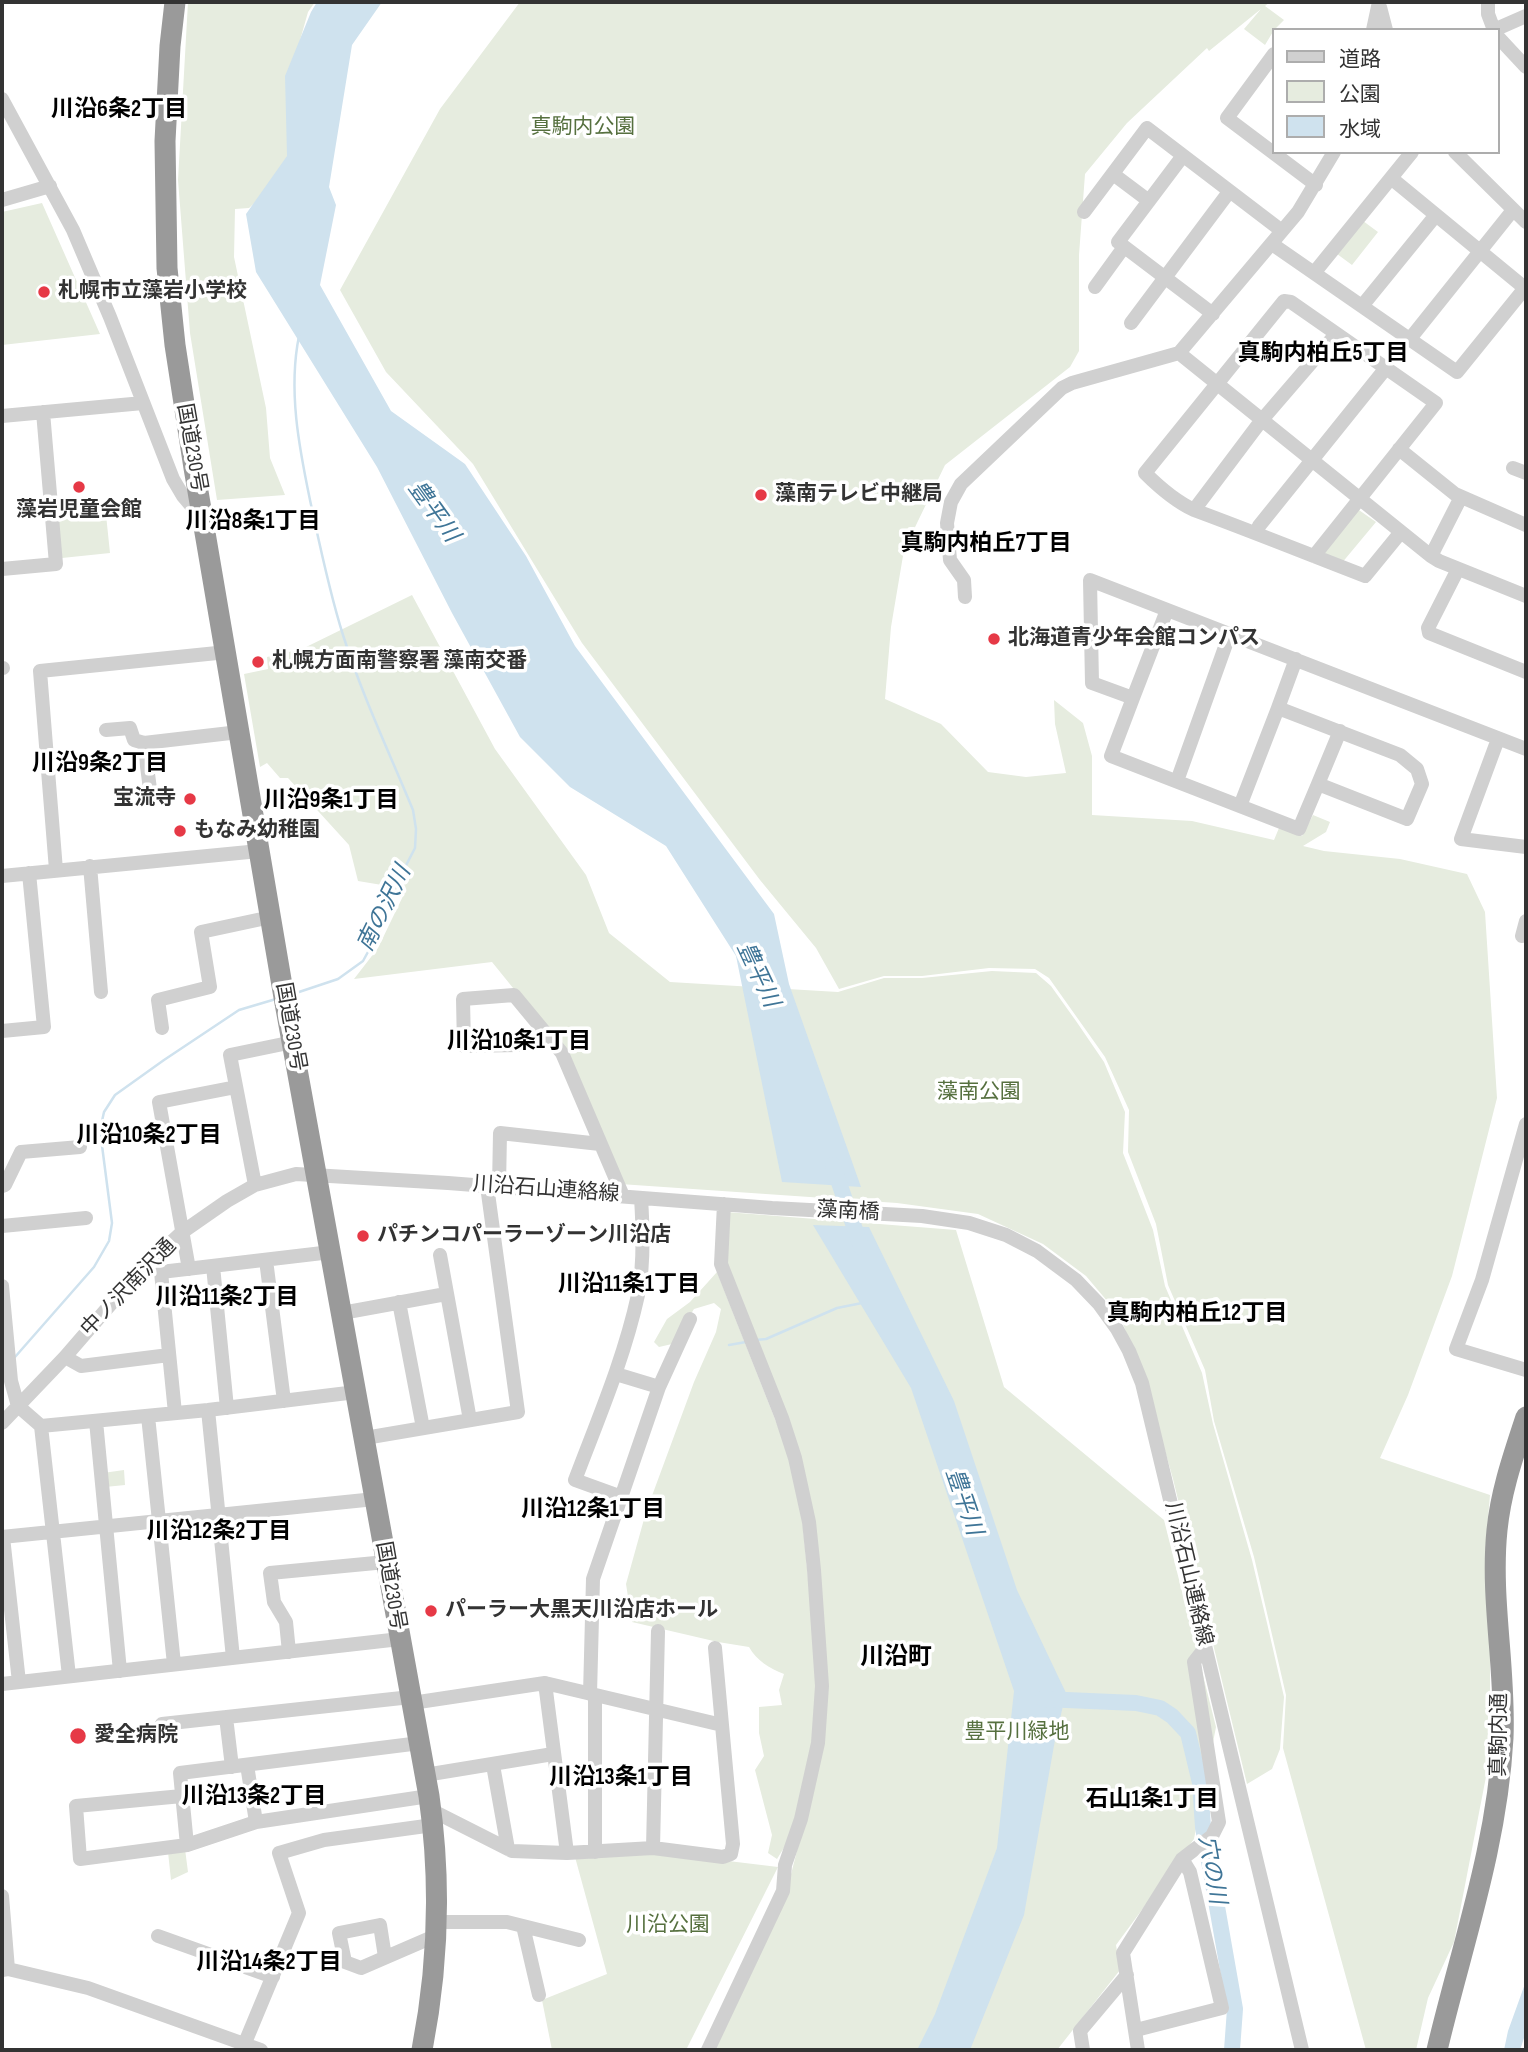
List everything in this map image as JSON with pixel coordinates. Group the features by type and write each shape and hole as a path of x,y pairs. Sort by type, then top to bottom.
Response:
{"highway":[{"name":"国道230号","path":"175,2 164,141 167,268 178,369 259,851 430,1802 435,1929 422,2050"},
{"name":"真駒内通","path":"1437,2050 1492,1839 1503,1735 1497,1532 1501,1497 1526,1417"},
{"path":"1426,2050 1437,2002 1479,1893"},
{"path":"1450,2050 1474,1951 1479,1893"}],"street":[{"path":"1373,28 1379,2"},
{"path":"1379,2 1386,28"},
{"path":"1488,2 1488,14 1493,28"},
{"path":"1499,28 1526,16"},
{"path":"1500,39 1526,67"},
{"path":"1272,57 1227,118 1272,152"},
{"path":"2,99 73,230 105,304 173,479 183,496 204,519"},
{"path":"1084,212 1147,128 1282,231"},
{"path":"1275,154 1316,185"},
{"path":"965,597 964,580 950,560 947,523 951,502 967,477 1062,388 1088,378 1179,353 1272,244 1316,185 1333,154"},
{"path":"1314,274 1410,154"},
{"path":"1409,340 1480,251 1521,215 1457,154"},
{"path":"1182,157 1118,242 1213,314"},
{"path":"1113,174 1149,201"},
{"path":"1272,244 1457,372 1526,289 1391,178"},
{"path":"2,200 50,186"},
{"path":"1131,323 1230,192"},
{"path":"1362,306 1436,215"},
{"path":"1095,287 1124,247"},
{"path":"1314,556 1436,403 1291,302 1284,301 1145,473 1161,488 1194,510 1365,576 1401,532"},
{"path":"1194,510 1261,421 1336,334"},
{"path":"1179,353 1432,556 1526,596"},
{"path":"1256,533 1386,368"},
{"path":"2,416 143,403"},
{"path":"2,569 56,564 43,412"},
{"path":"1399,449 1461,497 1526,525"},
{"path":"1432,556 1461,497"},
{"path":"1458,569 1428,628 1429,634 1526,672"},
{"path":"1133,698 1092,683 1090,580 1526,749"},
{"path":"1167,610 1111,757 1299,829 1340,731"},
{"path":"1177,781 1230,634"},
{"path":"57,870 40,671 227,652"},
{"path":"1240,806 1296,659"},
{"path":"1278,708 1400,755 1417,769 1422,783 1407,819 1318,783"},
{"path":"106,730 130,728 134,740 144,743 239,732"},
{"path":"1498,739 1461,839 1526,847"},
{"path":"144,743 151,796"},
{"path":"2,876 259,851"},
{"path":"90,866 101,992"},
{"path":"2,1031 44,1027 29,873"},
{"path":"162,1028 158,1000 210,987 201,932 271,917"},
{"path":"545,1032 518,1045 464,1046 463,999 514,995 545,1032 562,1053 623,1196"},
{"path":"255,1185 230,1055 293,1042"},
{"path":"189,1269 159,1102 236,1087"},
{"path":"1526,1124 1482,1280 1456,1349 1526,1370"},
{"path":"365,1438 518,1412 493,1186 500,1133 600,1144"},
{"path":"2,1186 5,1185 21,1152 80,1147"},
{"name":"中ノ沢南沢通","path":"2,1423 65,1357 136,1275 181,1233 255,1185 296,1174 317,1174"},
{"name":"川沿石山連絡線","path":"317,1174 774,1208"},
{"path":"622,1497 575,1480 616,1374 639,1293 643,1225 641,1198"},
{"path":"708,2050 783,1891 785,1865 801,1819 818,1743 822,1686 810,1522 802,1481 782,1418 721,1264 724,1204"},
{"name":"藻南橋","path":"774,1208 922,1216"},
{"name":"川沿石山連絡線","path":"922,1216 970,1223 1006,1235 1037,1251 1081,1285 1116,1329 1129,1351 1148,1406 1302,2050"},
{"path":"2,1226 86,1218"},
{"path":"175,1413 161,1272 331,1252"},
{"path":"440,1255 470,1420"},
{"path":"266,1260 284,1401"},
{"path":"213,1266 227,1408"},
{"path":"2,1286 11,1381 18,1406 41,1426 69,1676"},
{"path":"342,1312 446,1294"},
{"path":"399,1302 423,1428"},
{"path":"595,1852 593,1579 659,1387 690,1319"},
{"path":"65,1357 81,1366 169,1356"},
{"path":"616,1374 659,1387"},
{"path":"41,1426 356,1392"},
{"path":"208,1410 233,1658"},
{"path":"148,1416 174,1664"},
{"path":"96,1421 120,1671"},
{"path":"19,1682 2,1537 375,1499"},
{"path":"289,1652 286,1622 274,1602 270,1573 386,1562"},
{"path":"653,1848 659,1631"},
{"path":"2,1684 400,1639"},
{"path":"182,1796 76,1806 80,1859 187,1845 256,1822 430,1802 512,1851 567,1853 653,1848 723,1857 731,1854 733,1844 715,1648"},
{"path":"1138,2050 1124,1953 1182,1859 1212,1836 1219,1822 1194,1661 1205,1648"},
{"path":"545,1683 567,1853"},
{"path":"162,1724 412,1700 545,1683 722,1725"},
{"path":"226,1717 232,1767"},
{"path":"187,1845 180,1773 420,1743"},
{"path":"243,2047 299,1913 279,1853 430,1802 493,1765 553,1754"},
{"path":"247,1765 256,1822"},
{"path":"493,1765 508,1849"},
{"path":"1136,2030 1222,2008 1190,1872 1182,1859"},
{"path":"2,1896 5,1969 88,1988 243,2047 261,2050"},
{"path":"385,1957 435,1929 507,1922 579,1940"},
{"path":"523,1926 539,1995"},
{"path":"158,1936 273,1977"},
{"path":"1083,2050 1080,2031 1127,1975"}],"green space":[{"path":"188,2 315,2 308,12 299,44 293,153 270,189 249,208 235,209 234,257 266,408 270,458 285,495 217,500 190,333 178,180"},
{"name":"真駒内公園","path":"520,2 1270,2 1265,6 1284,20 1276,28 1272,28 1265,45 1244,29 1261,9 1209,51 1207,48 1127,123 1085,174 1079,255 1079,351 1070,367 945,465 904,550 891,627 885,699 941,724 988,772 1026,777 1066,773 1055,724 1054,700 1083,723 1092,756 1092,815 1192,821 1274,840 1279,828 1302,836 1313,815 1330,822 1326,832 1303,846 1324,851 1400,859 1467,874 1485,912 1497,1098 1452,1276 1408,1395 1380,1458 1490,1495 1485,1554 1490,1642 1490,1756 1454,1942 1428,1998 1416,2050 1366,2050 1283,1748 1286,1695 1254,1557 1214,1421 1205,1370 1168,1285 1156,1224 1128,1152 1129,1110 1105,1057 1049,978 1035,969 989,968 922,976 884,976 839,989 816,948 760,880 582,643 473,464 386,372 340,290 440,109"},
{"name":"札幌市立藻岩小学校","path":"42,203 100,334 2,345 2,212"},
{"path":"1359,218 1378,232 1352,265 1333,251"},
{"path":"105,505 110,553 62,558 57,510"},
{"path":"1356,508 1376,522 1341,564 1319,556"},
{"name":"藻南公園","path":"412,595 495,749 586,875 609,933 670,982 838,992 884,978 922,978 992,971 1036,973 1051,986 1104,1062 1125,1112 1123,1153 1153,1230 1165,1286 1202,1373 1213,1424 1252,1560 1284,1697 1280,1749 1272,1769 1247,1784 1173,1479 1142,1369 1119,1315 1086,1276 1043,1244 978,1214 897,1203 620,1184 580,1089 526,1004 492,962 354,979 378,948 404,894 382,885 358,881 349,845 288,778 280,778 267,763 260,767 244,674 268,669 267,657 302,649"},
{"name":"豊平川緑地","path":"726,1212 956,1230 1004,1387 1164,1520 1216,1727 1194,1839 1116,1945 1120,1970 1057,2050 712,2050 785,1898 820,1760 812,1515 725,1266"},
{"path":"717,1272 786,1447 799,1487 818,1680 814,1743 790,1838 777,1859 768,1853 772,1835 755,1770 764,1756 759,1733 759,1707 782,1705 779,1690 784,1674 764,1664 749,1647 632,1622 626,1584 646,1512 694,1382 716,1332 721,1309 714,1303 694,1309 672,1344 659,1347 654,1342 667,1319 690,1302"},
{"path":"124,1470 125,1485 105,1487 103,1473"},
{"path":"185,1849 188,1872 171,1880 168,1852"},
{"name":"川沿公園","path":"654,1852 778,1867 686,2050 552,2050 542,2000 607,1974 575,1857"}],"water":[{"path":"317,2 382,2 352,45 329,187 336,205 320,285 391,411 465,464 526,556 575,646 774,914 789,984 861,1187 782,1182 736,956 666,846 570,787 520,737 377,467 256,272 246,214 287,156 285,76"},
{"path":"813,1225 869,1227 954,1401 1017,1590 1066,1693 1024,1915 970,2050 917,2050 935,2014 997,1848 1014,1691 911,1388"},
{"path":"1526,1981 1526,2032 1520,2050 1504,2050 1508,2031"}],"waterway":[{"name":"南の沢川","path":"293,994 338,979 363,961 380,930 387,902 415,848 416,829 413,810 350,657 325,568 296,418 295,377 299,336"},
{"name":"南の沢川","path":"15,1357 94,1267 109,1241 112,1223 100,1130 104,1112 115,1095 239,1010 276,999"},
{"name":"豊平川","path":"833,1165 861,1247"},
{"path":"756,1340 766,1339 837,1308 862,1303"},
{"path":"729,1345 746,1342"},
{"name":"穴の川","path":"1043,1699 1136,1703 1160,1708 1188,1733 1200,1783 1203,1827 1235,2009 1232,2050"}],"place":[{"name":"札幌市立藻岩小学校","path":"44,292"},
{"name":"藻岩児童会館","path":"79,487"},
{"name":"藻南テレビ中継局","path":"761,495"},
{"name":"北海道青少年会館コンパス","path":"994,639"},
{"name":"札幌方面南警察署 藻南交番","path":"258,662"},
{"name":"宝流寺","path":"190,799"},
{"name":"もなみ幼稚園","path":"180,831"},
{"name":"パチンコパーラーゾーン川沿店","path":"363,1236"},
{"name":"パーラー大黒天川沿店ホール","path":"431,1611"},
{"name":"愛全病院","path":"78,1736"}],"district":[{"name":"川沿6条2丁目","path":"119,110"},
{"name":"真駒内柏丘5丁目","path":"1323,354"},
{"name":"川沿8条1丁目","path":"253,522"},
{"name":"真駒内柏丘7丁目","path":"986,544"},
{"name":"川沿9条2丁目","path":"100,764"},
{"name":"川沿9条1丁目","path":"331,801"},
{"name":"川沿10条1丁目","path":"519,1042"},
{"name":"川沿10条2丁目","path":"149,1136"},
{"name":"川沿11条1丁目","path":"629,1285"},
{"name":"川沿11条2丁目","path":"227,1298"},
{"name":"真駒内柏丘12丁目","path":"1197,1314"},
{"name":"川沿12条1丁目","path":"593,1510"},
{"name":"川沿12条2丁目","path":"219,1532"},
{"name":"川沿町","path":"896,1658"},
{"name":"川沿13条1丁目","path":"621,1778"},
{"name":"川沿13条2丁目","path":"254,1797"},
{"name":"石山1条1丁目","path":"1152,1800"},
{"name":"川沿14条2丁目","path":"269,1963"}]}
